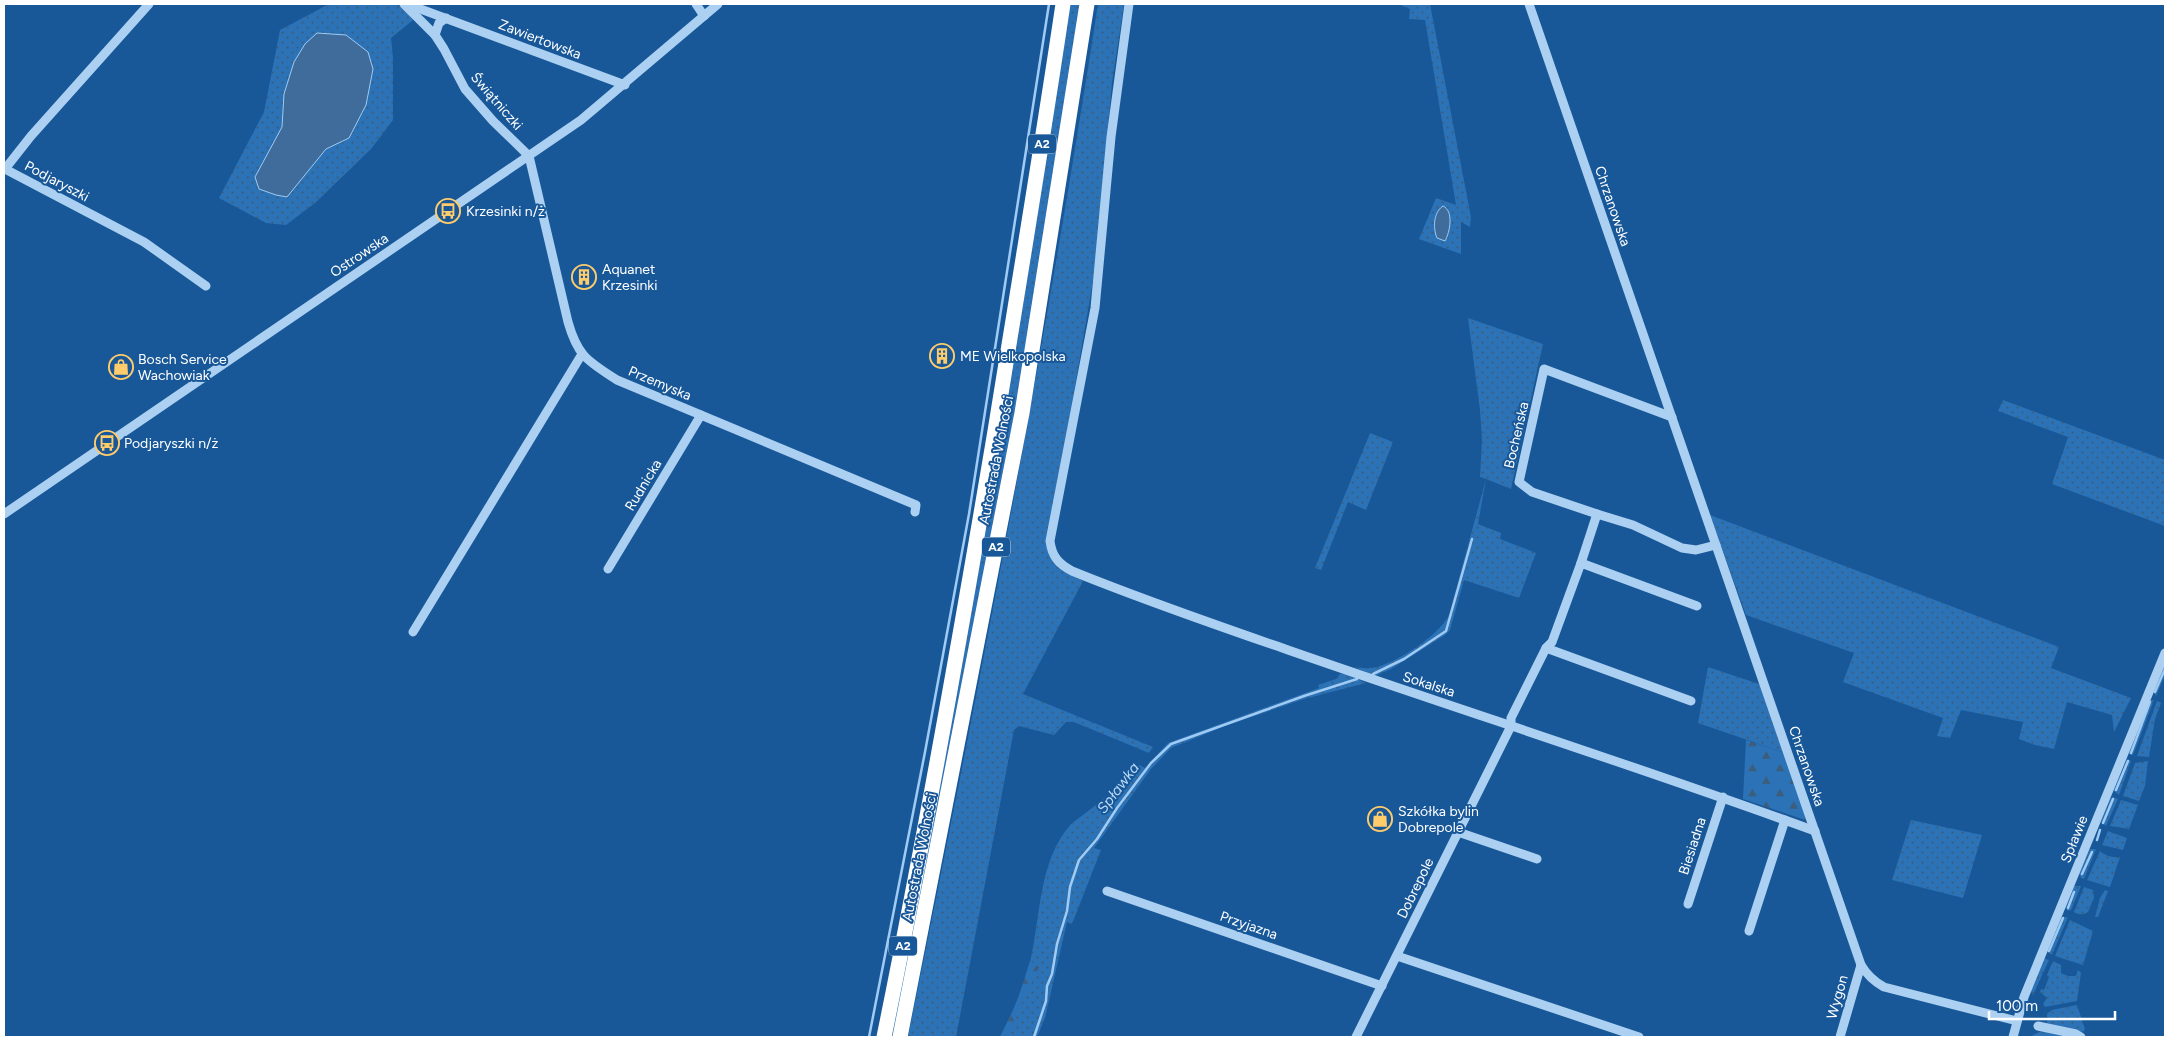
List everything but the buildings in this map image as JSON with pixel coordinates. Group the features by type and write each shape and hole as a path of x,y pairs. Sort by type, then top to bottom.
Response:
{"highway":[{"path":"1056,56 1059,4"},
{"name":"Autostrada Wolności","path":"884,1037 924,844 1056,56 1063,4"},
{"name":"Autostrada Wolności","path":"900,1037 1022,414 1087,4"}],"street":[{"name":"Podjaryszki","path":"149,4 31,136 5,169 144,242 206,286"},
{"name":"Świątniczki","path":"404,4 446,18"},
{"name":"Świątniczki","path":"404,4 435,35 465,89 493,122 528,156"},
{"path":"696,4 704,16"},
{"name":"Ostrowska","path":"4,514 581,120 718,4"},
{"name":"Sokalska","path":"1129,4 1111,137 1095,308 1050,541 1052,551 1062,566 1205,621 1723,797 1815,831"},
{"name":"Chrzanowska","path":"1529,4 1861,964 1866,974 1884,986 2016,1021"},
{"path":"435,35 439,22 446,18"},
{"name":"Zawiertowska","path":"446,18 624,85"},
{"name":"Przemyska","path":"528,156 568,322 574,340 588,361 617,380 916,505 916,512"},
{"path":"413,632 582,354"},
{"name":"Bocheńska","path":"1672,417 1544,369 1519,482 1532,492 1632,525 1682,548 1696,550 1716,545"},
{"name":"Rudnicka","path":"608,569 701,415"},
{"path":"1511,726 1510,718 1546,648 1552,642 1597,514"},
{"path":"1581,563 1697,606"},
{"path":"1546,648 1691,701"},
{"name":"Spławie","path":"2013,1037 2016,1021 2037,962 2165,654"},
{"name":"Dobrepole","path":"1356,1037 1511,726"},
{"name":"Biesiadna","path":"1688,904 1723,797"},
{"path":"1750,931 1784,820"},
{"path":"1458,832 1536,859"},
{"name":"Przyjazna","path":"1108,891 1382,986"},
{"path":"1397,956 1639,1037"},
{"name":"Wygon","path":"1840,1037 1861,964"},
{"path":"2038,1026 2076,1034 2081,1037"}],"green space":[{"path":"329,4 394,4 404,8 413,20 391,38 393,57 393,120 371,149 315,203 286,225 266,223 219,198 264,112 280,30"},
{"path":"1069,4 1082,4 1019,398 894,1037 890,1037"},
{"path":"1098,4 1124,4 1112,83 1095,269 1048,544 1066,572 1083,581 1023,694 1153,747 1149,753 1074,722 1066,722 1054,735 1019,726 1014,730 956,1037 908,1037 960,780 1033,392"},
{"path":"1398,4 1430,4 1471,217 1470,227 1461,222 1461,254 1419,239 1436,198 1456,205 1425,20 1409,19 1410,9"},
{"path":"1468,318 1543,344 1511,489 1480,477 1482,440 1480,410"},
{"path":"2003,400 2165,460 2165,526 2052,484 2068,437 1998,411"},
{"path":"1370,433 1393,442 1366,510 1348,502 1321,570 1315,568"},
{"path":"1486,479 1478,524 1501,533 1500,539 1536,553 1519,598 1464,580 1450,630 1445,635 1391,669 1375,676 1354,667 1374,668 1387,664 1428,639 1444,623 1449,615"},
{"path":"1710,515 2059,647 2051,668 2131,698 2114,732 2112,715 2067,702 2054,749 2019,739 2023,722 1961,710 1950,738 1937,736 1943,718 1843,682 1854,653 1746,615"},
{"path":"2165,661 2165,675 2156,696 2153,690"},
{"path":"1708,667 1762,685 1785,753 1698,723"},
{"path":"1345,673 1366,683 1304,699 1225,726 1171,748 1151,769 1094,848 1101,850 1072,924 1067,922 1045,1018 1037,1037 1000,1037 1017,1001 1030,962 1046,872 1060,839 1071,824 1121,786 1139,765 1145,768 1168,743 1319,688 1318,685 1336,679 1340,674"},
{"path":"2150,700 2154,700 2133,755 2129,754 2128,751"},
{"path":"2157,701 2161,703 2155,719 2149,757 2137,756"},
{"path":"1746,740 1785,753 1808,821 1743,799"},
{"path":"2127,759 2131,761 2119,795 2113,790"},
{"path":"2148,761 2145,786 2139,801 2123,796 2135,763"},
{"path":"2113,797 2118,799 2106,826 2101,822 2110,799"},
{"path":"2121,800 2138,805 2129,829 2110,826"},
{"path":"1911,820 1982,835 1963,898 1892,880"},
{"path":"2108,831 2127,838 2123,850 2102,845"},
{"path":"2090,849 2096,849 2084,879 2081,878 2079,873"},
{"path":"2100,851 2109,856 2120,857 2110,887 2087,880"},
{"path":"2074,886 2081,886 2071,910 2068,911 2065,907"},
{"path":"2084,887 2093,890 2094,898 2088,912 2079,914 2074,912"},
{"path":"2105,890 2108,891 2098,917 2095,917 2100,898"},
{"path":"2061,917 2068,917 2052,955 2046,951"},
{"path":"2070,920 2093,931 2083,965 2055,956"},
{"path":"2043,958 2049,960 2033,995 2030,990"},
{"path":"1030,961 1039,967 1006,1037 1000,1037 1016,1005"},
{"path":"2053,961 2061,965 2061,973 2068,976 2076,976 2078,970 2081,973 2077,1001 2045,1007 2043,1004 2047,998 2040,992 2041,989 2044,990 2049,977 2047,975"},
{"path":"2077,1005 2085,1029 2083,1032 2047,1023 2047,1014 2052,1010"},
{"path":"2042,1031 2077,1037 2029,1037"}],"shaded area":[{"path":"317,33 346,35 368,52 373,69 366,105 349,138 326,149 287,197 276,195 259,189 255,177 282,127 284,94 294,62 305,44"},
{"path":"1443,206 1449,212 1450,217 1445,241 1437,238 1435,230 1437,213"}],"waterway":[{"path":"869,1037 969,514 1049,4"},
{"name":"Spławka","path":"1373,674 1404,659 1446,631 1472,539"},
{"path":"2155,692 2165,669"},
{"name":"Spławka","path":"1034,1037 1046,1001 1047,986 1052,974 1057,944 1067,911 1070,887 1079,860 1097,839 1117,808 1151,763 1171,744 1357,679"},
{"path":"2131,753 2150,702"},
{"path":"2116,790 2128,761"},
{"path":"2103,823 2113,799"},
{"path":"2097,840 2100,830"},
{"path":"2082,874 2092,852"},
{"path":"2068,908 2074,892"},
{"path":"2049,951 2063,918"}],"place":[{"name":"Krzesinki n/ż","path":"448,211"},
{"name":"Aquanet Krzesinki","path":"584,277"},
{"name":"ME Wielkopolska","path":"942,356"},
{"name":"Bosch Service Wachowiak","path":"121,367"},
{"name":"Podjaryszki n/ż","path":"107,443"},
{"name":"Szkółka bylin Dobrepole","path":"1380,819"}]}
